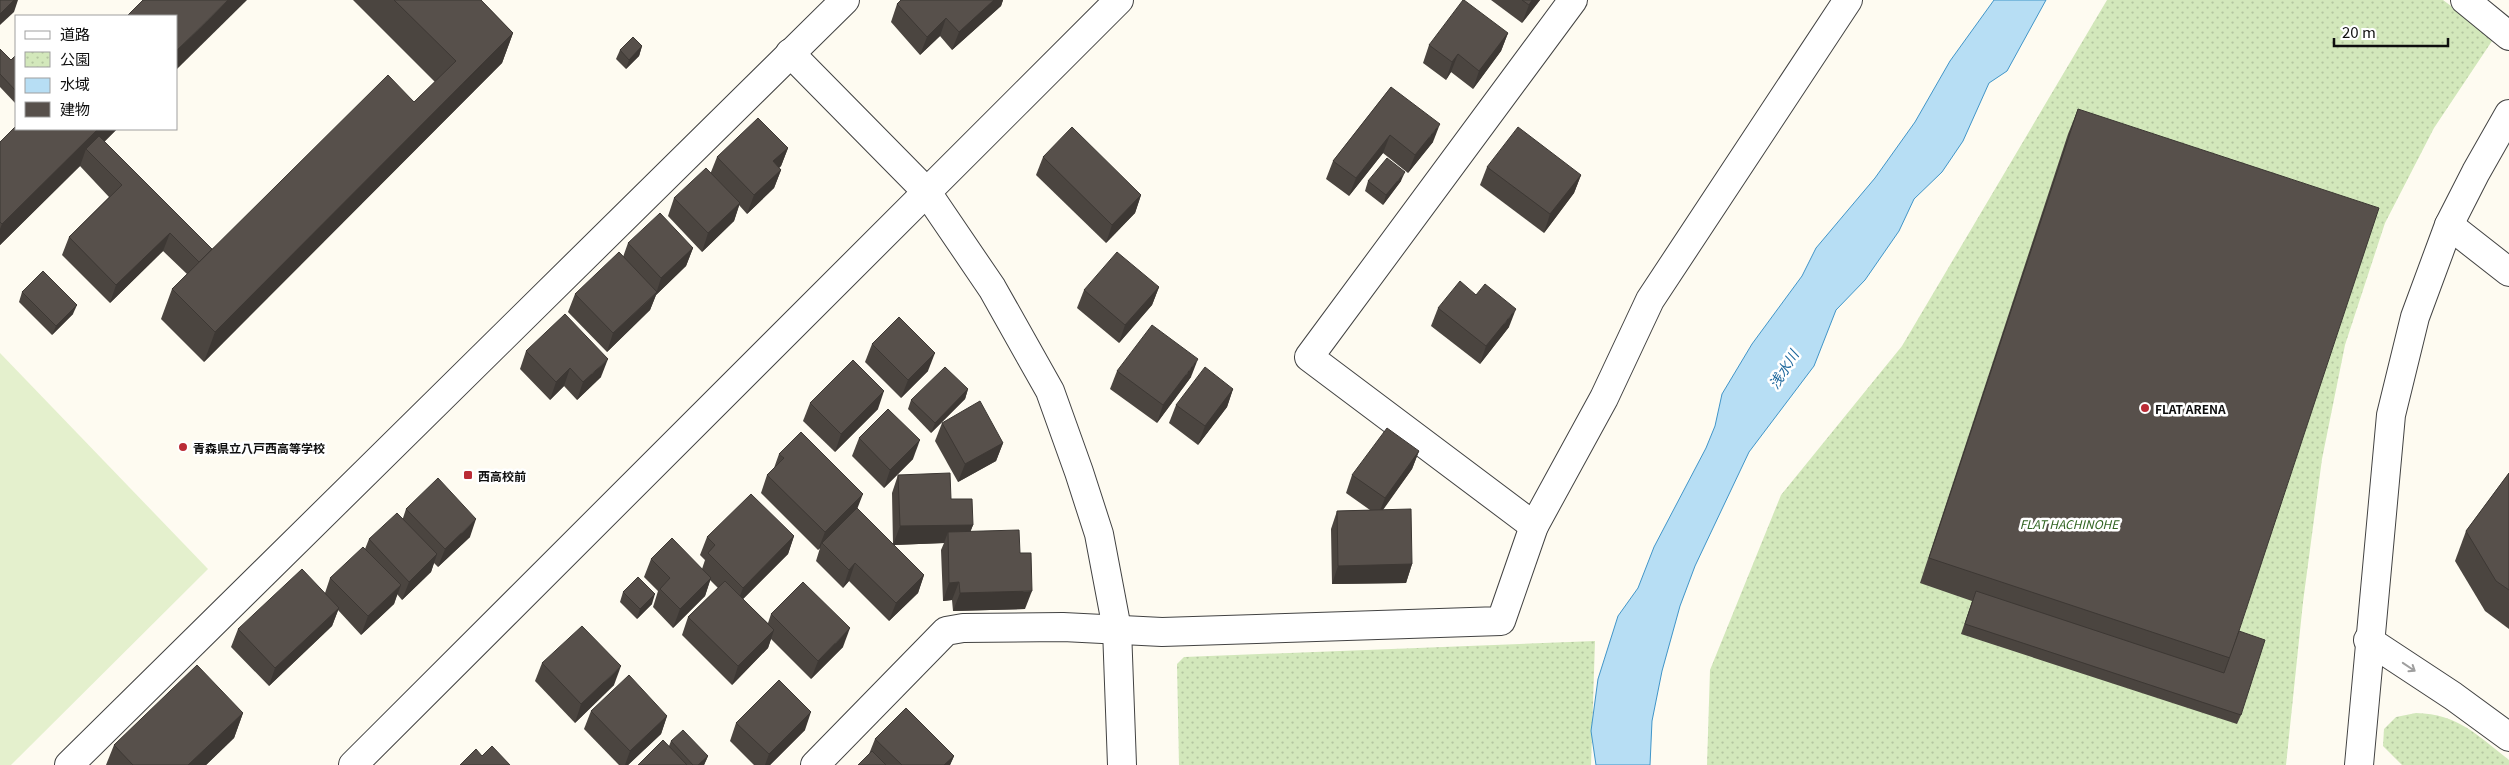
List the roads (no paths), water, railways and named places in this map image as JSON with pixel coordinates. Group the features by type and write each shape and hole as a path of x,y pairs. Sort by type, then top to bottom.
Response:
{"street":[{"path":"69,765 845,0"},
{"path":"353,765 1119,0"},
{"path":"1534,526 1309,357 1573,0"},
{"path":"815,765 946,631 963,628 1063,627 1162,632 1501,621 1534,526 1604,398 1650,300 1848,0"},
{"path":"2465,0 2509,36"},
{"path":"790,53 926,191 992,288 1050,392 1080,472 1099,534 1117,629 1122,765"},
{"path":"2359,765 2368,640 2391,415 2415,317 2449,225 2509,114"},
{"path":"2449,225 2509,272"},
{"path":"2368,640 2453,696 2509,737"}],"water":[{"name":"浅水川","path":"1994,0 2046,0 2007,71 1989,83 1963,141 1942,172 1914,199 1899,231 1865,280 1836,310 1814,366 1749,452 1695,566 1680,606 1662,671 1652,721 1650,765 1596,765 1591,731 1598,679 1618,616 1638,588 1654,547 1706,448 1715,426 1722,394 1752,344 1802,276 1816,248 1875,178 1915,122 1950,61"}],"place":[{"name":"FLAT ARENA","path":"2145,408"},
{"name":"青森県立八戸西高等学校","path":"183,447"},
{"name":"西高校前","path":"468,475"}],"park label":[{"name":"FLAT HACHINOHE","path":"2069,523"}]}
